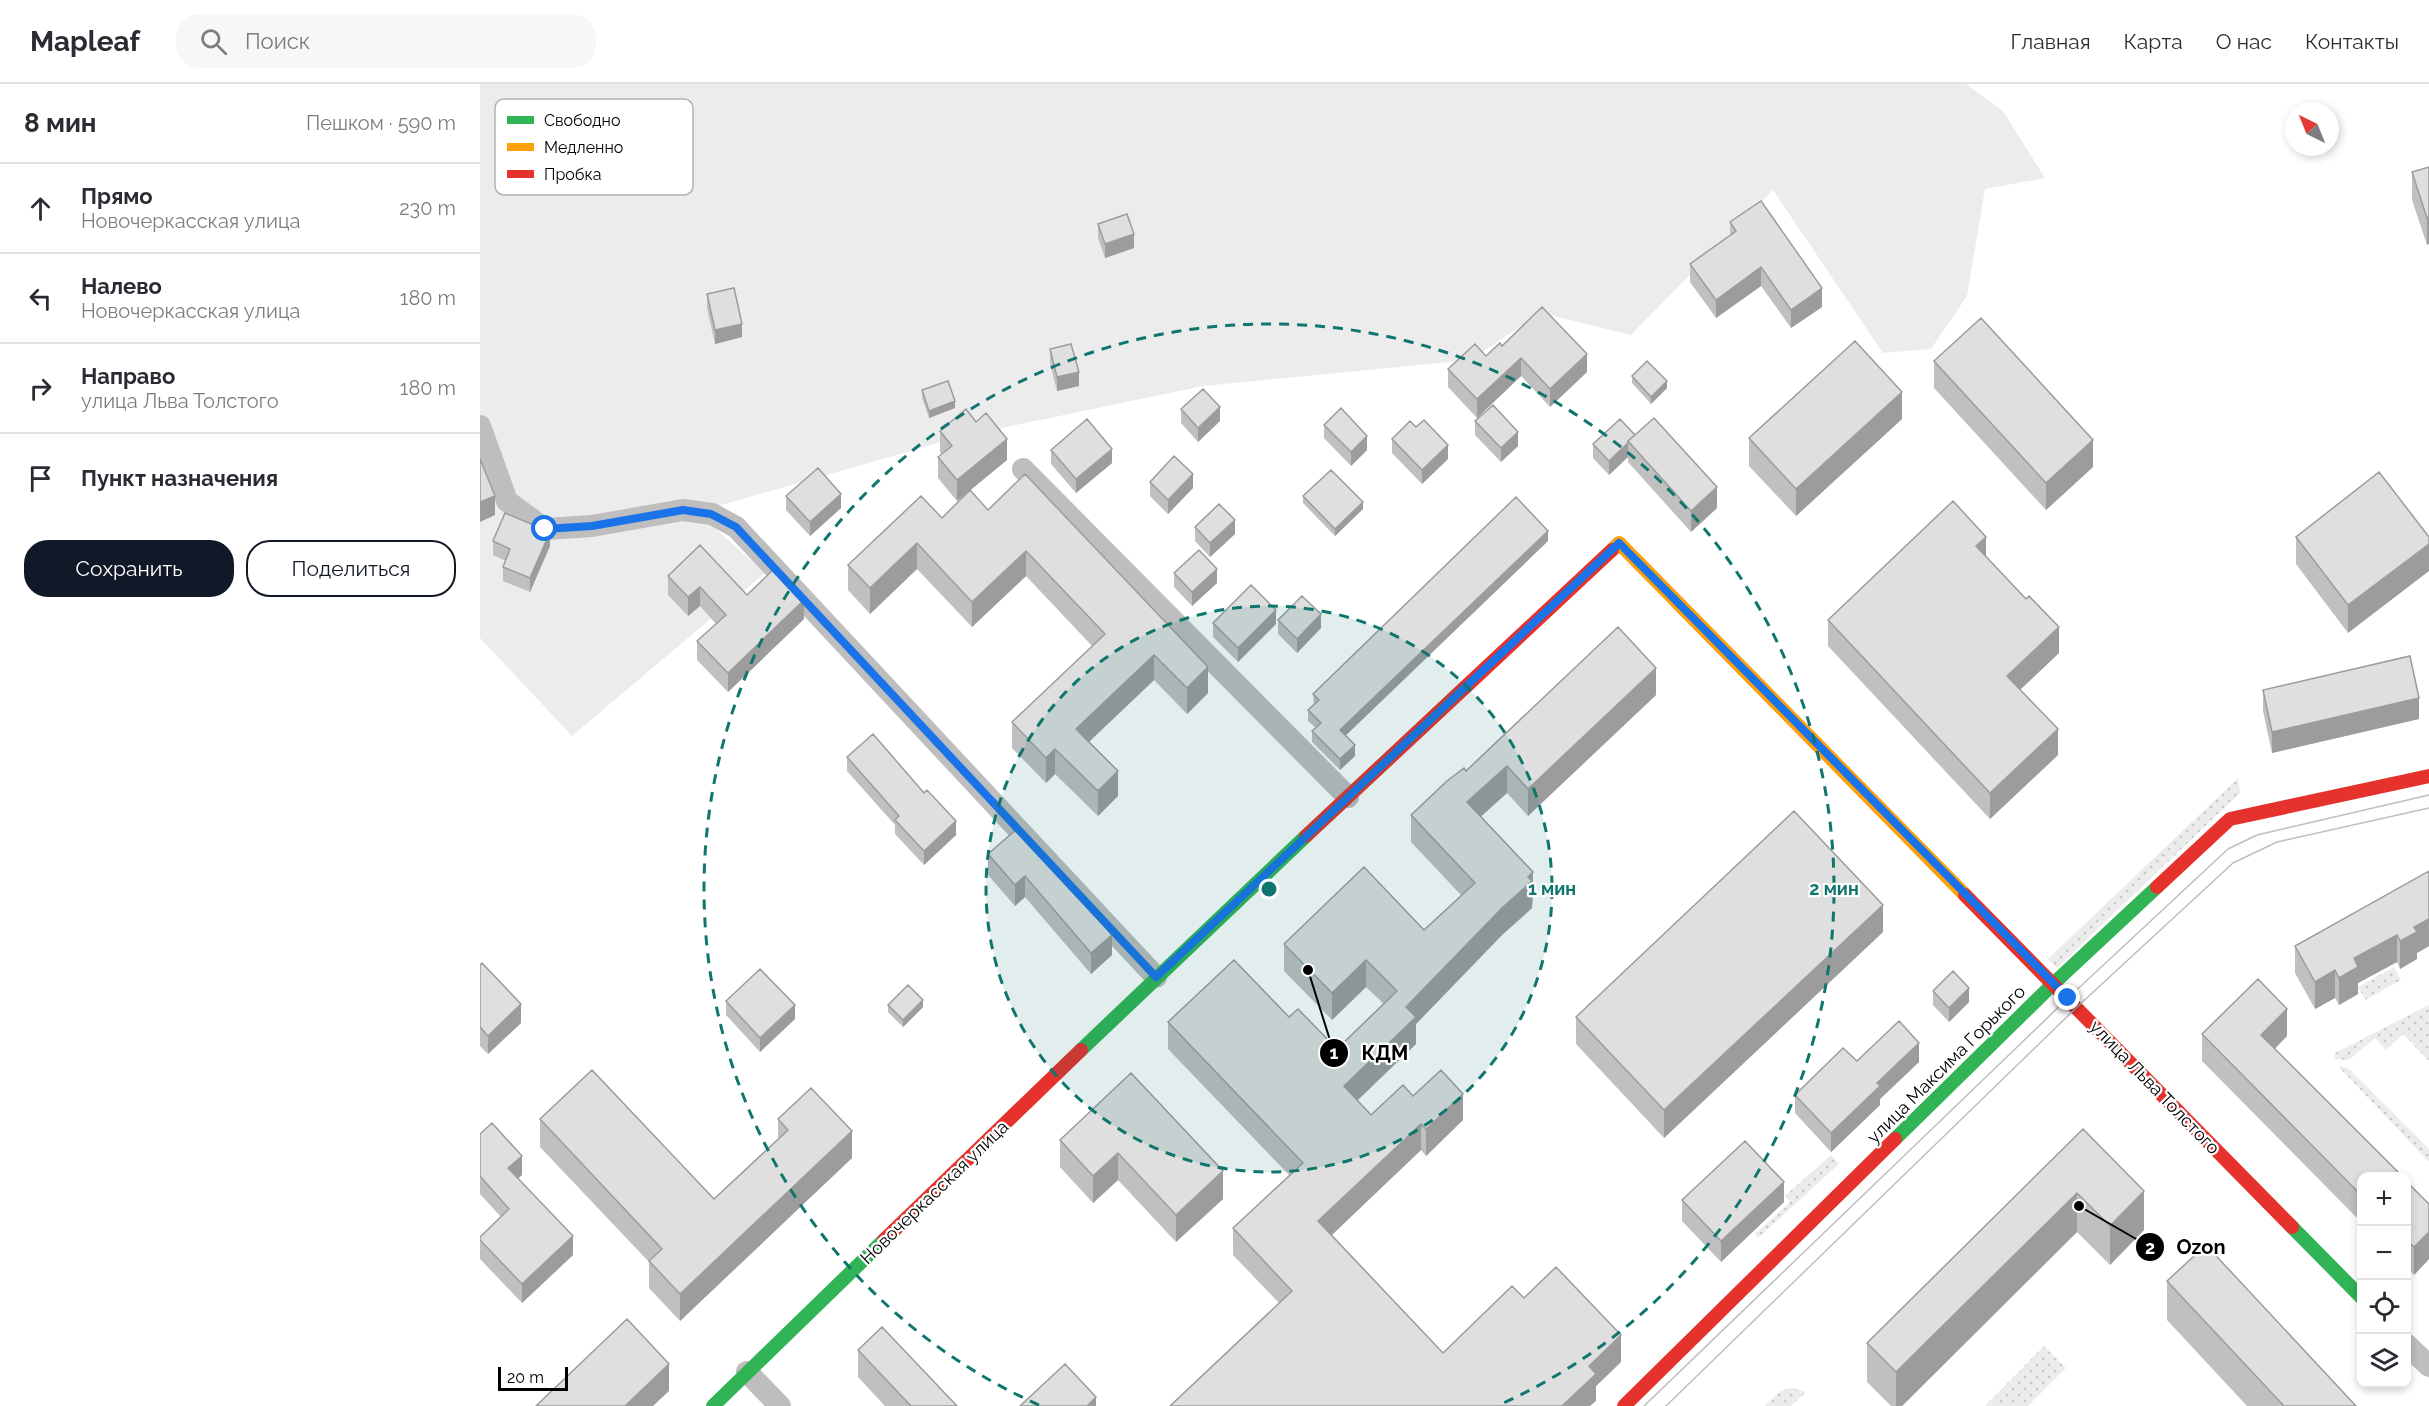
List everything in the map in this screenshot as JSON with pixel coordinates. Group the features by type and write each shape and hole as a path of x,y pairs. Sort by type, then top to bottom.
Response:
{"street":[{"path":"480,426 507,501 545,529 592,526 683,510 711,514 736,527 1156,977"},
{"path":"1023,469 1348,797"},
{"name":"Новочеркасская улица","path":"713,1406 1156,977 1619,543"},
{"name":"улица Льва Толстого","path":"1619,543 2357,1294"},
{"name":"улица Максима Горького","path":"1624,1406 2053,984 2230,819 2429,776"},
{"path":"2411,1349 2429,1366"},
{"path":"747,1372 780,1406"}],"shaded area":[{"path":"480,84 1966,84 2003,111 2045,178 1985,189 1967,296 1931,349 1883,353 1773,190 1631,335 1541,313 1470,360 1203,386 959,437 697,512 765,573 572,736 480,638"},
{"path":"2238,778 2240,793 2057,968 2048,959"},
{"path":"2394,967 2401,980 2365,1000 2358,987"},
{"path":"2429,1005 2429,1061 2403,1034 2386,1050 2375,1038 2349,1060 2334,1059 2335,1053"},
{"path":"2338,1066 2348,1068 2429,1149 2429,1162"},
{"path":"1831,1155 1839,1164 1758,1238 1755,1234 1790,1202 1785,1196"},
{"path":"2044,1346 2066,1368 2028,1406 1985,1406"},
{"path":"1792,1388 1806,1392 1791,1406 1765,1406 1780,1391"}],"building":[{"path":"2429,167 2429,217 2427,218 2412,172"},
{"path":"1761,201 1822,288 1791,310 1761,267 1716,300 1690,264 1736,231 1730,222"},
{"path":"1127,214 1134,234 1105,244 1098,224"},
{"path":"734,288 742,324 715,330 707,294"},
{"path":"1542,307 1587,354 1550,389 1521,358 1477,399 1448,369 1475,344 1486,356 1500,343 1502,346"},
{"path":"1981,318 2093,440 2046,483 1934,361"},
{"path":"1855,341 1902,392 1796,489 1749,438"},
{"path":"1071,344 1079,372 1057,377 1050,349"},
{"path":"1647,361 1667,381 1651,397 1632,376"},
{"path":"948,381 955,401 929,411 922,390"},
{"path":"1203,389 1220,407 1198,428 1181,409"},
{"path":"1493,405 1518,432 1501,448 1475,421"},
{"path":"1341,408 1367,436 1351,452 1324,425"},
{"path":"966,409 976,422 986,413 1007,439 957,480 938,457 952,446 940,431"},
{"path":"1654,418 1717,487 1691,511 1628,441"},
{"path":"1087,419 1112,449 1076,479 1051,450"},
{"path":"1620,419 1635,435 1609,461 1593,444"},
{"path":"1424,420 1448,445 1422,470 1392,439 1410,421 1416,427"},
{"path":"1174,456 1193,474 1168,500 1150,482"},
{"path":"480,459 495,496 480,502"},
{"path":"818,468 841,494 810,522 786,496"},
{"path":"1331,470 1363,502 1335,529 1303,496"},
{"path":"2379,472 2429,537 2429,544 2348,605 2296,537"},
{"path":"1025,474 1208,667 1187,688 1154,655 1076,729 1118,771 1098,791 1055,749 1046,758 1012,722 1105,634 1026,551 972,602 917,543 870,588 848,565 921,496 942,518 970,490 988,510"},
{"path":"1516,497 1548,531 1340,730 1355,745 1340,759 1312,731 1321,723 1308,710 1319,700 1313,694"},
{"path":"1953,501 1986,537 1976,546 2026,599 2029,596 2059,627 2007,676 2058,729 1990,793 1828,620"},
{"path":"1219,504 1235,520 1210,543 1195,527"},
{"path":"505,513 550,532 530,578 503,567 510,549 493,541"},
{"path":"700,545 747,595 774,569 804,600 728,673 697,641 726,615 700,587 688,597 668,576"},
{"path":"1199,550 1217,569 1192,592 1174,573"},
{"path":"1251,585 1276,610 1238,648 1213,623"},
{"path":"1302,596 1321,614 1297,639 1278,620"},
{"path":"1618,627 1656,668 1528,789 1507,766 1467,802 1533,872 1528,877 1532,881 1502,908 1406,1007 1416,1017 1344,1086 1371,1115 1403,1085 1413,1096 1441,1070 1463,1094 1426,1129 1421,1124 1318,1221 1443,1353 1512,1286 1524,1298 1556,1267 1621,1335 1589,1366 1596,1374 1562,1406 1170,1406 1292,1291 1233,1228 1303,1163 1168,1022 1234,960 1289,1017 1298,1009 1337,1049 1397,991 1366,960 1332,993 1284,944 1364,867 1424,930 1475,883 1411,815 1447,781 1464,768 1466,771"},
{"path":"2410,656 2419,698 2272,732 2263,690"},
{"path":"873,734 924,793 927,790 956,821 924,851 895,820 899,816 847,757"},
{"path":"1794,811 1883,905 1664,1110 1576,1017"},
{"path":"1018,828 1112,935 1091,953 1025,876 1015,885 988,854"},
{"path":"2429,871 2429,919 2414,927 2417,932 2400,941 2397,935 2354,958 2358,967 2339,978 2335,970 2315,982 2295,946"},
{"path":"482,963 521,1004 488,1036 480,1027 480,965"},
{"path":"760,969 795,1005 760,1038 726,1001"},
{"path":"1953,971 1969,988 1949,1008 1933,991"},
{"path":"2258,979 2287,1009 2261,1035 2398,1172 2357,1172 2357,1191 2202,1034"},
{"path":"908,985 923,1000 903,1020 888,1005"},
{"path":"1899,1021 1919,1043 1877,1083 1880,1086 1831,1133 1795,1095 1843,1048 1857,1061"},
{"path":"592,1070 714,1199 788,1130 778,1119 811,1088 852,1131 680,1294 649,1261 662,1249 540,1119"},
{"path":"1131,1073 1223,1171 1176,1215 1118,1153 1093,1176 1060,1140"},
{"path":"492,1123 522,1156 508,1168 573,1236 522,1284 480,1240 480,1237 509,1209 480,1176 480,1134"},
{"path":"2083,1129 2144,1191 2110,1226 2077,1193 1896,1372 1867,1343"},
{"path":"1745,1141 1784,1182 1721,1241 1682,1200"},
{"path":"2411,1186 2429,1204 2429,1232 2414,1247 2411,1244"},
{"path":"2206,1245 2356,1406 2284,1406 2167,1281"},
{"path":"627,1319 669,1364 625,1406 536,1406"},
{"path":"882,1327 957,1406 911,1406 858,1350"},
{"path":"1065,1364 1096,1397 1087,1406 1020,1406"}],"tram line":[{"path":"1644,1406 2068,998 2228,849 2257,835 2429,795"},
{"path":"1666,1406 2077,1007 2233,863 2277,842 2429,808"}],"traffic: fast":[{"path":"1081,1050 1306,836"},
{"path":"1895,1139 2053,984 2157,887"},
{"path":"2292,1227 2357,1293"},
{"path":"713,1406 884,1240"}],"traffic: slow":[{"path":"1612,550 1619,543 1965,895"}],"traffic: jam":[{"path":"1306,836 1612,550"},
{"path":"2157,887 2230,819 2429,776"},
{"path":"1965,895 2292,1227"},
{"path":"884,1240 1081,1050"},
{"path":"1624,1406 1895,1139"}],"place":[{"name":"КДМ","path":"1308,970"},
{"name":"Ozon","path":"2079,1206"}],"route":[{"path":"545,529 592,526 683,510 711,514 736,527 1156,977 1619,543 2068,998"}]}
